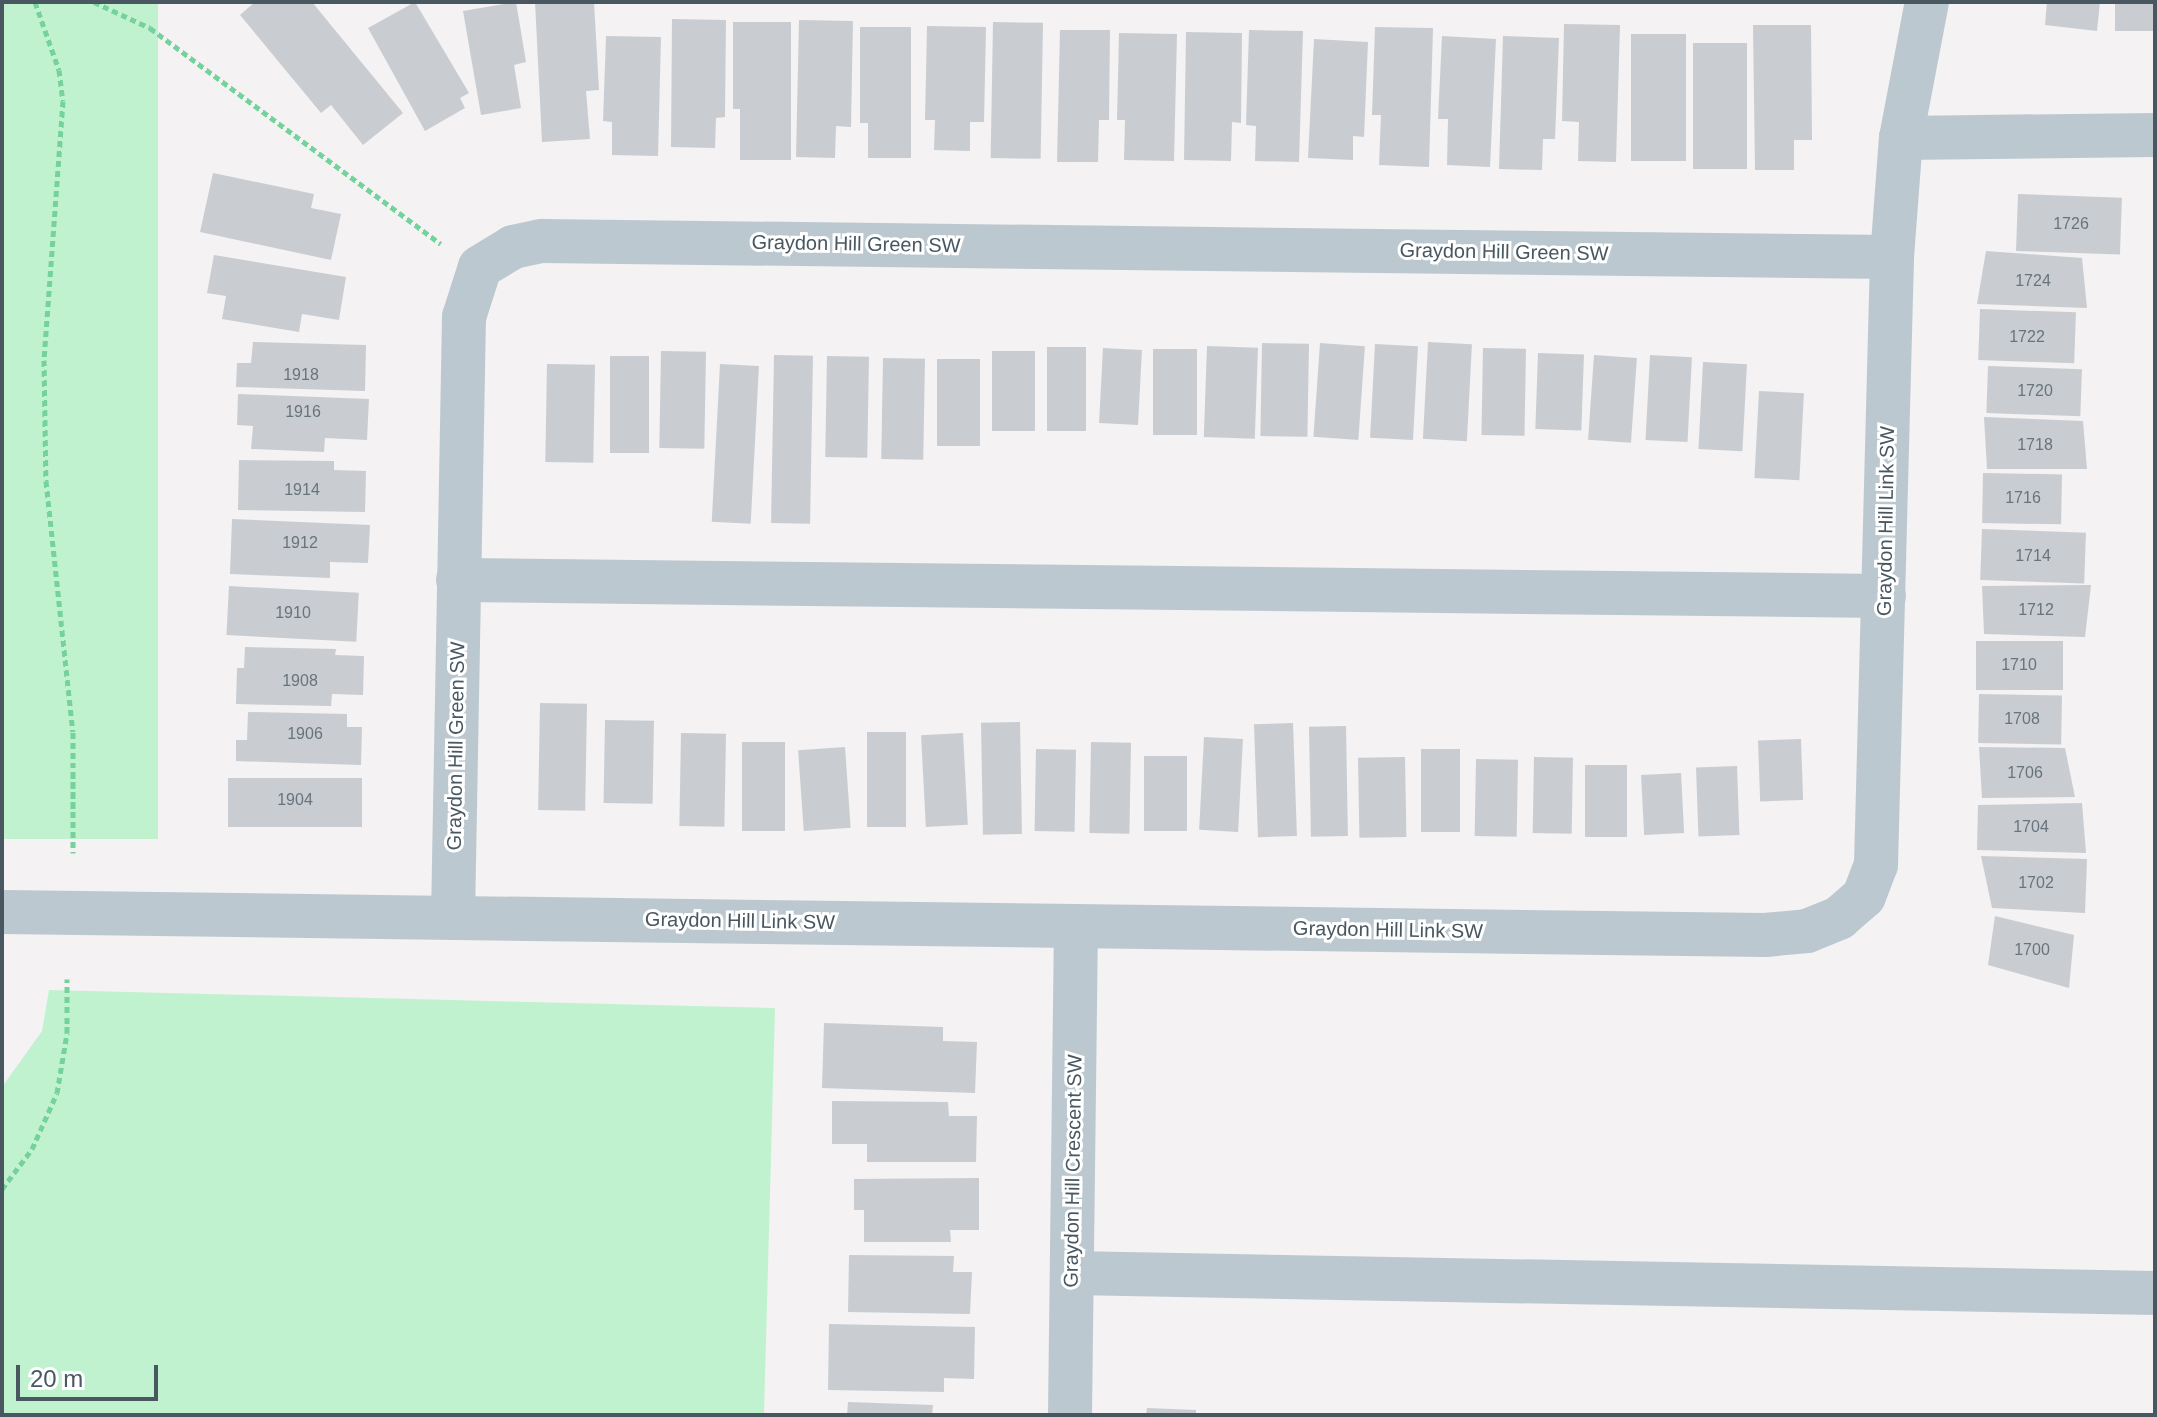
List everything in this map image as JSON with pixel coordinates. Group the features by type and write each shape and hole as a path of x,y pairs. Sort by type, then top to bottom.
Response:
{"street":[{"name":"Graydon Hill Link SW","path":"2,912 1765,935 1807,931 1839,918 1864,896 1876,865 1892,257 1901,138 1927,2"},
{"path":"1901,138 2155,135"},
{"name":"Graydon Hill Green SW","path":"453,917 464,317 480,267 513,247 542,241 1892,257"},
{"path":"458,580 1884,596"},
{"name":"Graydon Hill Crescent SW","path":"1070,1415 1076,926"},
{"path":"1072,1273 2155,1293"}],"path":[{"path":"35,2 59,70 63,101 44,360 46,481 73,732 73,853"},
{"path":"94,2 150,28 414,228 480,267"},
{"path":"2,1189 32,1149 57,1093 67,1033 67,979"}],"green space":[{"path":"2,2 158,2 158,839 2,839"},
{"path":"49,990 775,1008 764,1415 2,1415 2,1087 42,1031"}],"building":[{"path":"255,2 312,2 403,113 363,145 331,105 321,113 240,15"},
{"path":"415,2 469,93 460,98 465,108 425,131 368,28"},
{"path":"516,2 526,62 514,65 521,108 481,115 463,11"},
{"path":"535,2 594,2 599,90 586,91 590,139 542,142"},
{"path":"2047,2 2100,2 2097,31 2045,25"},
{"path":"2115,2 2155,2 2155,31 2115,31"},
{"path":"672,19 726,20 725,117 716,118 715,148 671,147"},
{"path":"799,20 853,21 851,127 836,126 835,158 796,157"},
{"path":"733,22 791,22 791,160 740,160 740,109 733,109"},
{"path":"993,22 1043,23 1041,159 991,158"},
{"path":"1564,24 1620,25 1616,162 1578,161 1579,122 1562,121"},
{"path":"1753,25 1811,25 1812,140 1794,140 1794,170 1755,170"},
{"path":"927,26 986,27 984,122 970,122 970,151 934,150 935,120 925,120"},
{"path":"860,27 911,27 911,158 868,158 868,123 860,123"},
{"path":"1375,27 1433,28 1429,167 1379,165 1381,115 1372,115"},
{"path":"1060,30 1110,30 1109,120 1099,120 1098,162 1057,162"},
{"path":"1249,30 1303,31 1299,162 1255,161 1256,126 1246,125"},
{"path":"1186,32 1242,33 1241,123 1232,122 1231,161 1184,160"},
{"path":"1119,33 1177,34 1174,161 1124,160 1125,120 1117,120"},
{"path":"1631,34 1686,34 1686,161 1631,161"},
{"path":"606,36 661,37 658,156 612,155 612,122 603,121"},
{"path":"1442,36 1496,39 1490,167 1447,165 1448,119 1438,119"},
{"path":"1503,36 1559,38 1555,139 1543,139 1542,170 1499,169"},
{"path":"1314,39 1368,42 1364,137 1353,136 1353,160 1308,158"},
{"path":"1693,43 1747,43 1747,169 1693,169"},
{"path":"213,173 314,194 311,208 341,214 331,260 200,232"},
{"path":"2018,194 2122,198 2120,255 2016,251"},
{"path":"1986,251 2082,258 2087,308 1977,304"},
{"path":"214,255 346,277 339,320 302,314 299,332 222,319 226,296 207,293"},
{"path":"1980,309 2076,312 2074,363 1978,360"},
{"path":"253,342 366,345 365,391 236,387 237,363 251,363"},
{"path":"1428,342 1472,344 1467,441 1423,439"},
{"path":"1262,343 1309,344 1307,437 1260,436"},
{"path":"1320,343 1365,346 1358,440 1313,437"},
{"path":"1375,344 1418,346 1413,440 1370,438"},
{"path":"1207,346 1258,348 1255,439 1204,437"},
{"path":"1047,347 1086,347 1086,431 1047,431"},
{"path":"1103,348 1142,350 1138,425 1099,423"},
{"path":"1483,348 1526,349 1524,436 1481,435"},
{"path":"1153,349 1197,349 1197,435 1153,435"},
{"path":"661,351 706,352 704,449 659,448"},
{"path":"992,351 1035,351 1035,431 992,431"},
{"path":"1538,353 1584,355 1581,431 1535,429"},
{"path":"774,355 813,356 810,524 771,523"},
{"path":"1594,355 1637,358 1631,443 1588,440"},
{"path":"1650,355 1692,357 1687,442 1646,440"},
{"path":"610,356 649,356 649,453 610,453"},
{"path":"827,356 869,357 867,458 825,457"},
{"path":"883,358 925,359 923,460 881,459"},
{"path":"937,359 980,359 980,446 937,446"},
{"path":"1703,362 1747,364 1742,451 1698,449"},
{"path":"547,364 595,365 593,463 545,462"},
{"path":"720,364 759,366 751,524 712,522"},
{"path":"1988,366 2082,369 2080,416 1986,413"},
{"path":"1759,391 1804,393 1799,480 1754,478"},
{"path":"238,394 369,399 367,440 325,438 324,452 251,449 253,426 237,425"},
{"path":"1984,417 2083,421 2087,469 1987,469"},
{"path":"239,460 334,461 334,470 366,471 365,512 238,510"},
{"path":"1983,473 2062,474 2061,524 1982,523"},
{"path":"232,519 370,525 368,563 330,562 330,578 230,574"},
{"path":"1982,529 2086,533 2084,584 1980,580"},
{"path":"2091,585 2085,637 1984,634 1982,586"},
{"path":"229,586 359,593 356,642 226,635"},
{"path":"1976,641 2063,641 2063,690 1976,690"},
{"path":"245,647 336,649 335,655 364,656 363,695 332,694 331,706 236,704 237,668 244,668"},
{"path":"1979,694 2062,695 2061,744 1978,743"},
{"path":"540,703 587,704 585,811 538,810"},
{"path":"248,712 347,714 347,727 362,727 361,765 236,761 236,740 247,740"},
{"path":"605,720 654,721 653,804 604,803"},
{"path":"1020,722 1022,834 983,835 981,723"},
{"path":"1293,723 1297,836 1258,837 1254,724"},
{"path":"1346,726 1348,836 1311,837 1309,727"},
{"path":"867,732 906,732 906,827 867,827"},
{"path":"681,733 726,734 724,827 679,826"},
{"path":"963,733 968,825 926,827 921,735"},
{"path":"1204,737 1243,739 1238,832 1199,830"},
{"path":"1801,739 1803,800 1760,801 1758,741"},
{"path":"742,742 785,742 785,831 742,831"},
{"path":"1091,742 1131,743 1129,834 1089,833"},
{"path":"845,747 851,828 804,831 798,750"},
{"path":"1979,747 2065,748 2075,797 1982,798"},
{"path":"1036,749 1076,750 1075,832 1035,831"},
{"path":"1421,749 1460,749 1460,832 1421,832"},
{"path":"1144,756 1187,756 1187,831 1144,831"},
{"path":"1405,757 1406,837 1359,838 1358,758"},
{"path":"1534,757 1573,758 1572,834 1533,833"},
{"path":"1476,759 1518,760 1517,837 1475,836"},
{"path":"1585,765 1627,765 1627,837 1585,837"},
{"path":"1737,766 1739,835 1698,836 1696,767"},
{"path":"1681,773 1684,833 1644,835 1641,775"},
{"path":"228,778 362,778 362,827 228,827"},
{"path":"2082,803 2086,853 1977,850 1978,805"},
{"path":"1981,856 2087,859 2085,913 1992,908"},
{"path":"1995,916 2074,935 2069,988 1988,965"},
{"path":"824,1023 943,1027 943,1041 977,1042 975,1093 822,1088"},
{"path":"832,1101 948,1102 949,1116 977,1116 976,1162 867,1162 867,1144 832,1144"},
{"path":"979,1178 979,1230 950,1230 951,1242 864,1242 864,1210 854,1210 854,1179"},
{"path":"849,1255 954,1256 953,1272 972,1272 970,1314 848,1312"},
{"path":"829,1324 975,1327 974,1379 944,1378 944,1392 828,1390"},
{"path":"848,1402 933,1405 932,1415 847,1415"},
{"path":"1147,1408 1196,1410 1196,1415 1146,1415"}]}
